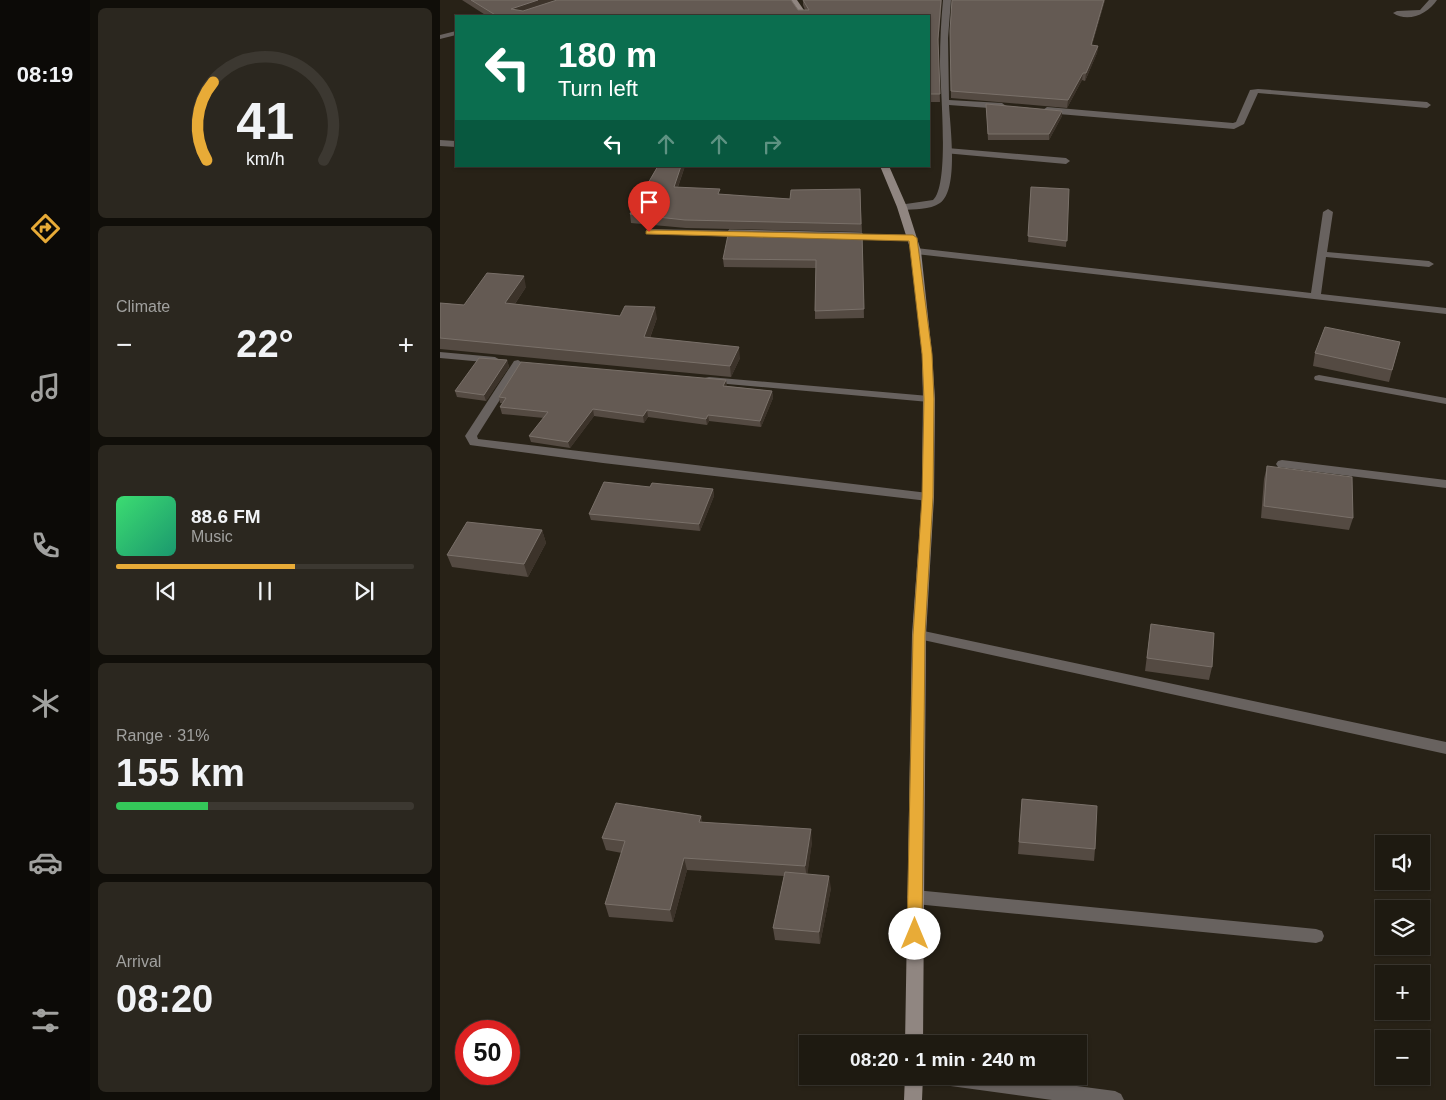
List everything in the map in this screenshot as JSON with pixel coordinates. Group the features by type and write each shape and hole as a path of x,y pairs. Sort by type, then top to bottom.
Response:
{"main road":[{"path":"794,2 803,15"},
{"path":"884,167 902,207 916,252 927,354 929,399 928,497 919,635 914,1035"},
{"path":"913,1100 914,1085"}],"street":[{"path":"902,207 934,203 941,197 945,186 947,150 945,102 947,0"},
{"path":"1397,13 1421,14 1428,10 1433,0"},
{"path":"794,2 804,2"},
{"path":"440,37 455,33"},
{"path":"1034,109 1234,126 1240,124 1253,92 1258,91 1427,105"},
{"path":"945,102 1015,108"},
{"path":"440,143 455,144"},
{"path":"947,150 1066,161"},
{"path":"1316,296 1328,212"},
{"path":"649,232 756,235"},
{"path":"835,236 913,238"},
{"path":"916,252 1446,311"},
{"path":"1322,254 1429,264"},
{"path":"440,355 522,363 471,436 474,442 613,461 928,497"},
{"path":"1318,378 1446,401"},
{"path":"696,379 929,399"},
{"path":"1282,464 1446,484"},
{"path":"919,635 1446,748"},
{"path":"915,897 1316,936"},
{"path":"1003,1085 1115,1100"}],"building":[{"path":"471,0 538,0 511,9 523,11 557,0 791,0 798,10 809,10 803,0 941,0 938,39 940,94 930,94 930,15 495,15"},
{"path":"952,0 1104,0 1091,45 1098,46 1086,73 1083,73 1068,100 951,91 950,31"},
{"path":"986,104 1062,111 1049,134 988,134"},
{"path":"657,167 681,167 674,187 720,189 718,194 790,199 791,190 860,189 861,224 685,220 630,214"},
{"path":"1031,187 1069,189 1067,241 1028,236"},
{"path":"729,230 862,233 864,309 815,311 816,260 723,259"},
{"path":"487,273 524,276 505,303 620,316 625,306 655,307 644,337 739,347 730,366 440,338 440,303 464,305"},
{"path":"1325,327 1400,342 1392,370 1315,353"},
{"path":"479,358 507,360 484,395 455,391"},
{"path":"521,362 726,380 723,386 772,391 760,421 708,415 706,419 647,410 643,416 593,409 568,442 529,436 548,412 500,407 506,398 499,397"},
{"path":"1267,466 1352,477 1353,518 1264,506"},
{"path":"604,482 650,487 652,483 713,489 699,524 589,514"},
{"path":"467,522 542,530 524,564 447,555"},
{"path":"1151,624 1214,633 1212,667 1147,658"},
{"path":"1022,799 1097,806 1095,849 1019,842"},
{"path":"616,803 701,816 699,822 811,829 805,866 684,858 670,910 605,904 625,841 602,838"},
{"path":"785,872 829,876 819,932 773,928"}],"route":[{"path":"649,232 913,238 927,354 929,399 928,497 919,635 915,934"}]}
